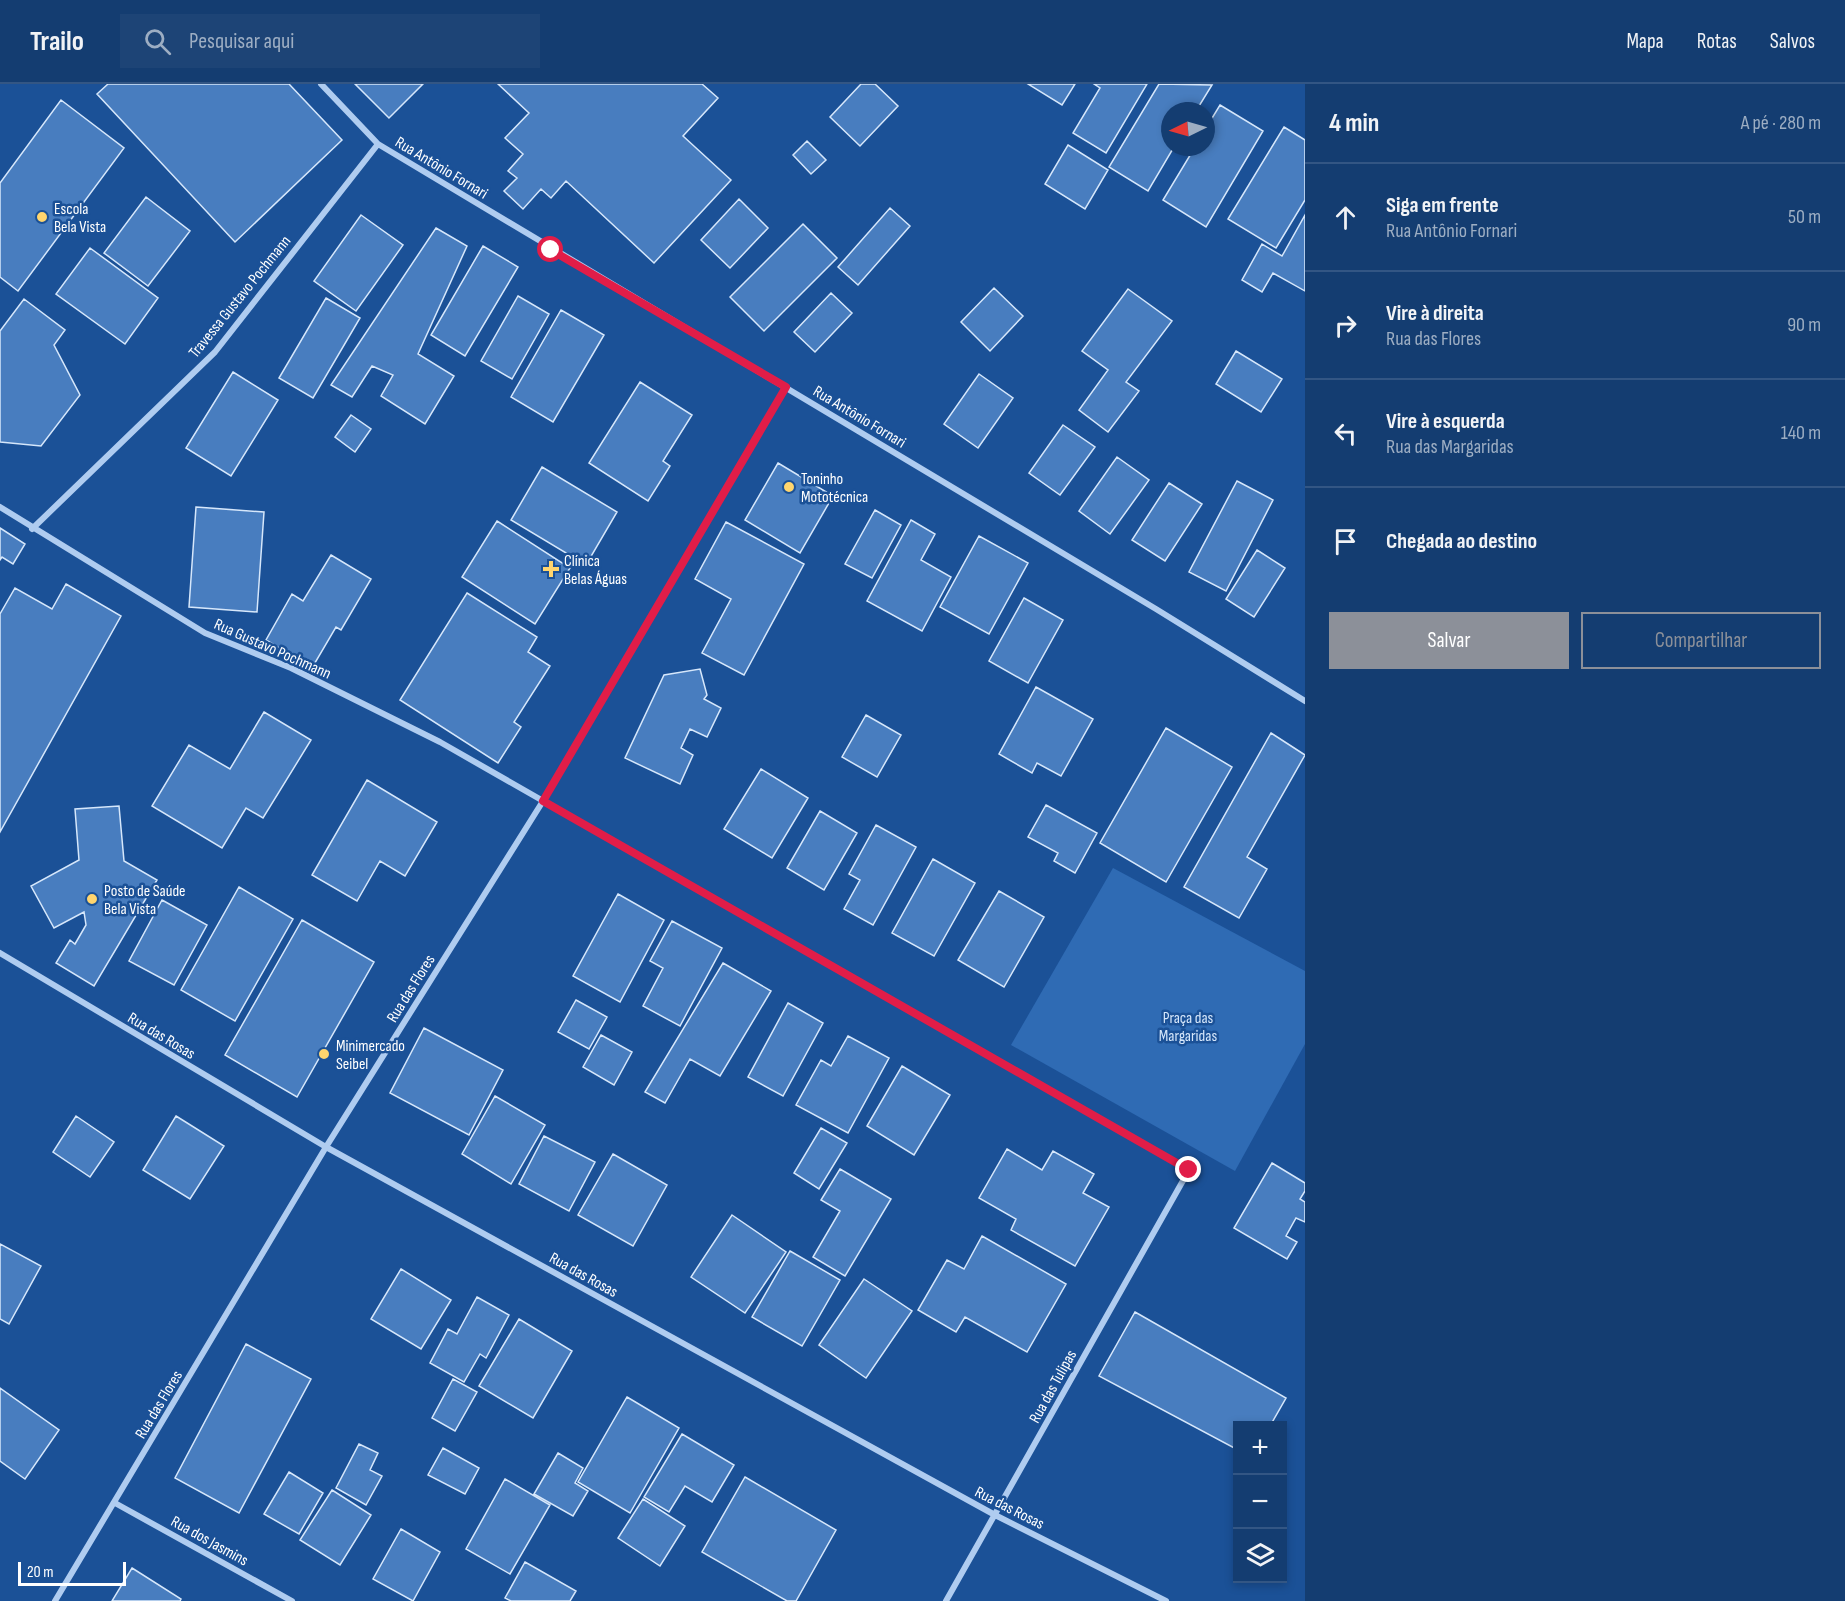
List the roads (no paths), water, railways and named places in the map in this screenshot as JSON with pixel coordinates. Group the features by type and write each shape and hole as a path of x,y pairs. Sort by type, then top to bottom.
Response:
{"street":[{"name":"Rua Antônio Fornari","path":"321,84 378,144 786,387 1305,701"},
{"name":"Travessa Gustavo Pochmann","path":"32,529 214,352 378,144"},
{"name":"Rua das Flores","path":"55,1601 326,1147 543,801 786,387"},
{"name":"Rua Gustavo Pochmann","path":"0,507 32,529 205,633 291,668 440,742 1189,1170 1181,1184"},
{"name":"Rua das Rosas","path":"0,952 326,1147 995,1515 1166,1601"},
{"name":"Rua das Tulipas","path":"946,1601 1181,1184"},
{"name":"Rua dos Jasmins","path":"115,1503 292,1601"}],"place":[{"name":"Escola Bela Vista","path":"42,217"},
{"name":"Toninho Mototécnica","path":"789,487"},
{"name":"Clínica Belas Águas","path":"551,569"},
{"name":"Posto de Saúde Bela Vista","path":"92,899"},
{"name":"Minimercado Seibel","path":"324,1054"}],"park label":[{"name":"Praça das Margaridas","path":"1188,1026"}]}
